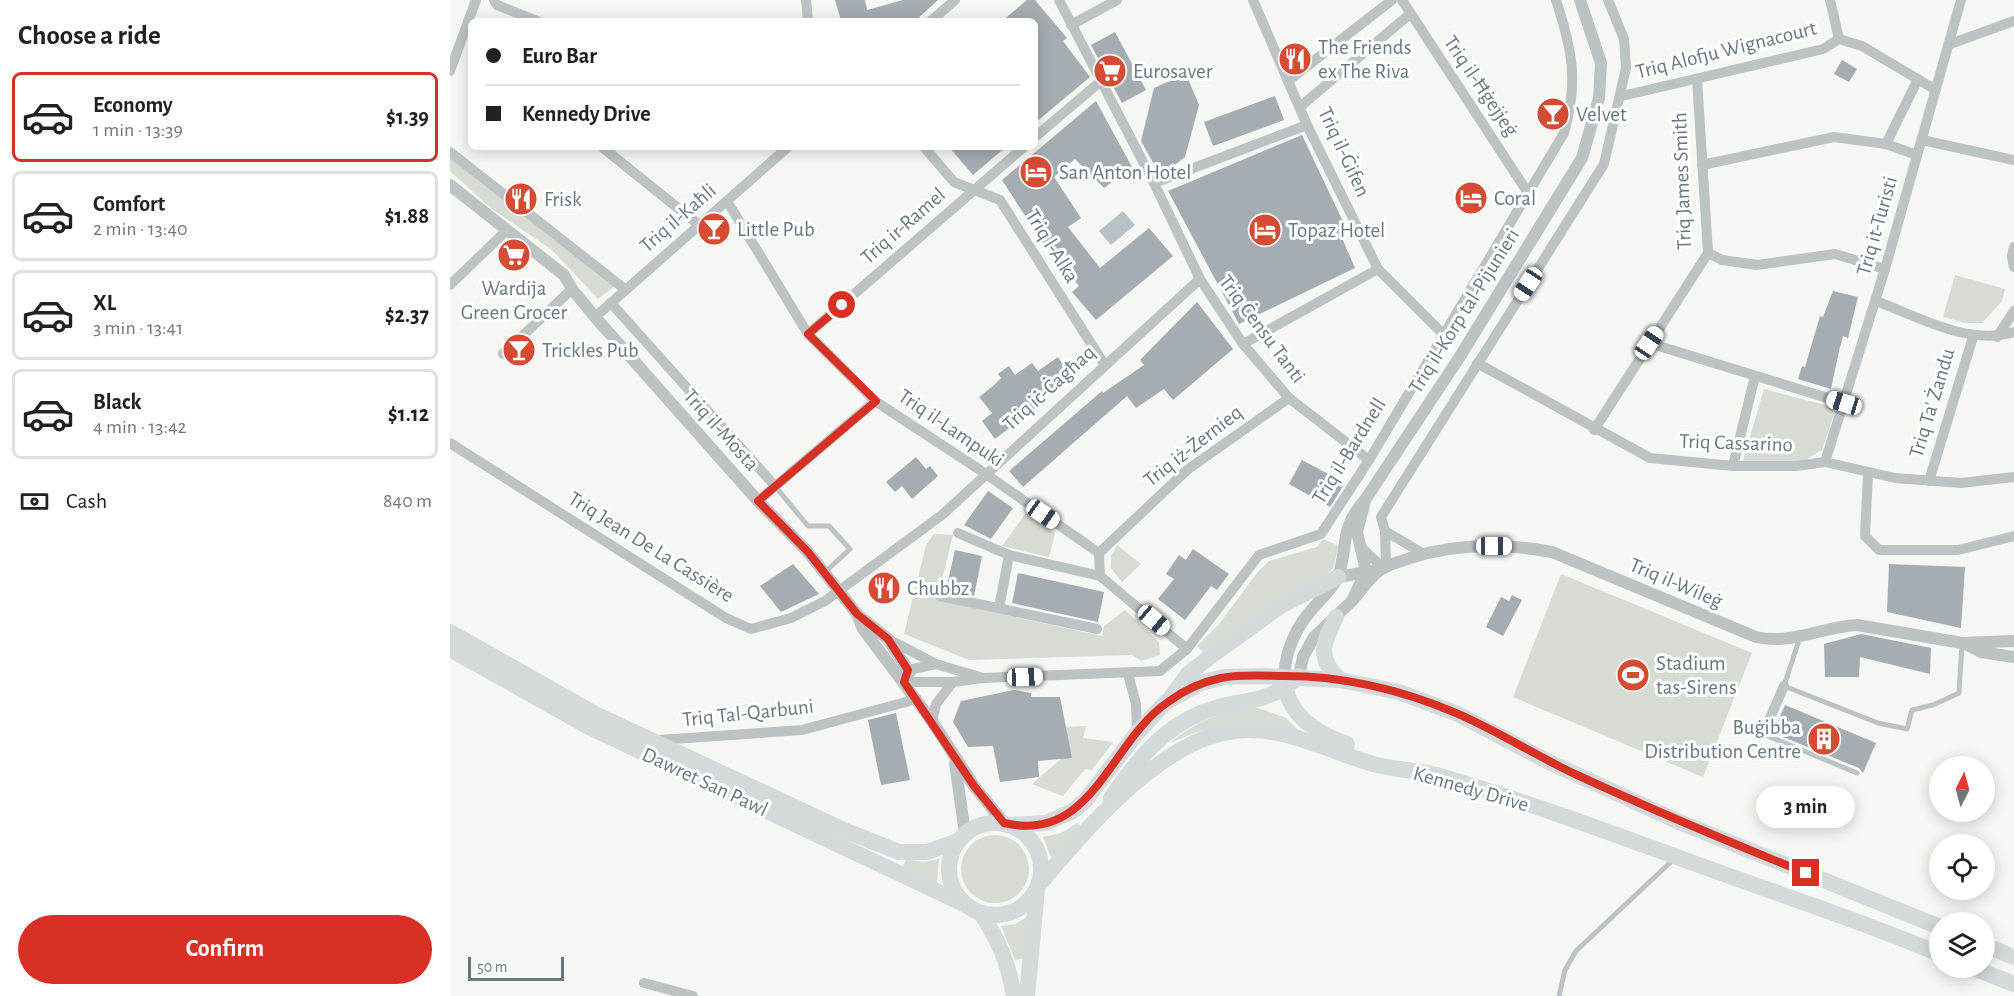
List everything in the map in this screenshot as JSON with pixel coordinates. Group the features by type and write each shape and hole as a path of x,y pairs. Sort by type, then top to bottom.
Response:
{"main road":[{"path":"1014,996 1009,966 998,941 950,882 950,861 961,837 986,823 1046,824 1073,811 1085,801 1137,733 1188,674 1282,605 1338,577"},
{"path":"1336,617 1324,640 1324,650 1330,671 1340,680"},
{"name":"Dawret San Pawl","path":"450,632 596,714 846,831 899,852 927,852 961,837"},
{"name":"Dawret San Pawl","path":"450,649 589,727 973,909"},
{"path":"1166,702 1201,683 1224,677 1340,680 1399,692 1458,714 1549,762 1677,821 1929,923"},
{"path":"1289,680 1294,710 1310,728 1342,742 1461,783"},
{"path":"1094,824 1147,749 1168,732 1201,713 1275,695 1289,680"},
{"name":"Kennedy Drive","path":"1039,886 1094,824 1167,757 1197,741 1228,732 1250,729 1276,732 1378,765 1433,774 1461,783 1676,857 1929,950"},
{"path":"1007,824 1022,831 1038,851 1042,864 1027,996"},
{"path":"973,909 1007,914 1029,900 1039,886"},
{"path":"1995,949 2014,957"},
{"path":"1995,977 2014,984"}],"street":[{"path":"469,18 476,0"},
{"path":"494,0 497,5 530,18"},
{"path":"806,0 808,18"},
{"path":"934,18 955,0"},
{"name":"Triq Ċensu Tanti","path":"1059,0 1154,183 1200,279 1243,344 1289,399 1369,460"},
{"path":"1071,25 1117,0"},
{"name":"Triq il-Ġifen","path":"1252,0 1301,106 1306,124 1378,269 1443,334"},
{"path":"1288,81 1392,0"},
{"name":"Triq il-Ħġejjeġ","path":"1402,0 1528,193"},
{"name":"Triq il-Bardnell","path":"984,678 1160,671 1187,649 1259,555 1320,534 1369,460 1564,133 1572,106 1574,82 1570,44 1556,0"},
{"name":"Triq il-Korp tal-Pijunieri","path":"1338,577 1349,525 1354,513 1365,500 1463,352 1582,158 1599,98 1601,63 1580,0"},
{"path":"1289,680 1314,637 1352,601 1378,569 1385,531 1382,517 1604,164 1622,96 1626,68 1624,39 1608,0"},
{"path":"1830,0 1839,39 1862,46 1936,90"},
{"name":"Triq it-Turisti","path":"1825,462 1886,269 1961,0"},
{"path":"1301,106 1410,14"},
{"path":"1950,44 2014,21"},
{"path":"450,71 468,22"},
{"name":"Triq Alofju Wignacourt","path":"1622,96 1823,49 1839,39"},
{"name":"Triq James Smith","path":"1594,430 1708,253 1697,79"},
{"name":"Triq it-Turisti","path":"1886,144 1918,79"},
{"path":"1038,135 1101,81"},
{"path":"1154,183 1306,124"},
{"path":"1702,165 1834,137 1886,144 1917,155"},
{"path":"1922,140 2014,160"},
{"path":"606,150 699,225"},
{"name":"Triq il-Kaħli","path":"595,317 785,150"},
{"name":"Triq l-Alka","path":"927,150 954,182 1000,200 1104,364"},
{"name":"Triq ir-Ramel","path":"808,334 1020,150"},
{"path":"450,152 626,290"},
{"name":"Triq il-Mosta","path":"450,185 564,275 572,289 595,317 758,501 808,552 823,574 857,614 863,628 896,675 917,699 954,756 1007,824"},
{"name":"Triq il-Lampuki","path":"727,201 808,334 876,401 1099,553"},
{"path":"450,285 507,230"},
{"path":"2014,247 2012,256 2014,267"},
{"path":"1708,253 1722,260 1757,265 1835,254 1886,269"},
{"path":"1243,344 1378,269"},
{"name":"Triq iċ-Ċagħaq","path":"839,591 942,515 984,473 1200,279"},
{"path":"503,354 572,289"},
{"path":"1876,301 1973,337 1997,337 2014,332"},
{"name":"Triq il-Mosta","path":"611,303 775,486"},
{"path":"1997,337 2014,310"},
{"name":"Triq Ta' Żandu","path":"1929,481 1973,337"},
{"path":"1649,343 1844,403"},
{"name":"Triq Cassarino","path":"1477,363 1594,430 1650,458 1733,465 1796,466 1825,462 1868,474 1961,483 2014,477"},
{"path":"1733,465 1755,376"},
{"name":"Triq iż-Żernieq","path":"1099,553 1187,470 1289,399"},
{"path":"758,501 876,401"},
{"name":"Triq Jean De La Cassière","path":"450,443 726,618 751,629 791,618 825,601 839,591"},
{"path":"1868,474 1866,536 1880,550 1958,550 2014,536"},
{"name":"Triq il-Korp tal-Pijunieri","path":"1365,500 1357,532 1360,546 1378,569"},
{"path":"1385,531 1425,554"},
{"path":"958,533 1009,555 1100,576 1187,649"},
{"name":"Triq il-Wileġ","path":"1338,577 1378,569 1425,554 1471,545 1516,546 1552,552 1756,637 1775,641 1840,626 1857,625 1962,643 2014,641"},
{"path":"1099,553 1100,576"},
{"path":"999,608 1009,555"},
{"path":"1289,680 1286,658 1299,628 1338,577"},
{"path":"940,597 1097,628"},
{"path":"857,614 888,639 936,664 984,678"},
{"path":"888,639 908,670 904,682"},
{"name":"Triq il-Wileġ","path":"1962,643 1981,652 2014,657"},
{"path":"904,682 913,669 936,664"},
{"path":"1128,674 1136,704 1137,733"},
{"path":"904,682 953,682 984,678"},
{"path":"932,721 936,704 953,682"},
{"path":"1763,734 1784,686"},
{"name":"Triq Tal-Qarbuni","path":"653,740 802,730 917,699"},
{"name":"Triq il-Mosta","path":"954,756 961,791 961,837"},
{"path":"644,983 693,996"}],"lane":[{"path":"775,486 808,526 829,526 850,549 823,574"},
{"path":"1800,637 1784,686 1878,723 1907,729 1912,710 1934,705 1959,693 1962,643"},
{"path":"1763,734 1857,773"},
{"path":"1559,996 1565,970 1576,951 1676,857"}],"shaded area":[{"path":"450,158 615,286 598,299 552,250 492,209 450,171"},
{"path":"1123,211 1135,225 1111,245 1099,231"},
{"path":"1955,275 2005,289 2002,301 1982,323 1966,323 1943,317"},
{"path":"1764,389 1836,408 1822,450 1802,462 1743,461"},
{"path":"1026,513 1055,533 1049,557 1002,546"},
{"path":"934,534 953,535 937,600 1102,636 1104,626 1125,610 1159,642 1160,655 1141,661 1132,655 969,660 904,634 926,545"},
{"path":"1323,539 1339,546 1333,568 1326,576 1272,605 1203,652 1197,646 1219,624 1257,573 1269,561 1317,547"},
{"path":"1117,545 1141,564 1122,582 1111,568 1111,556"},
{"name":"Stadium tas-Sirens","path":"1561,574 1752,653 1703,777 1513,697"},
{"path":"1255,707 1286,718 1301,733 1249,724 1220,726 1170,743 1199,723"},
{"path":"1086,726 1083,738 1113,742 1092,770 1085,769 1063,796 1032,784 1070,751 1065,727"},
{"path":"1077,823 1081,826 1051,858 1043,837 1061,833"},
{"path":"995,835 1008,838 1019,845 1026,856 1029,869 1026,882 1019,893 1008,900 995,903 982,900 971,893 964,882 961,869 964,856 971,845 982,838"},
{"path":"906,859 923,862 939,859 937,883 903,867"},
{"path":"1027,917 1025,958 1015,960 1001,926 1015,924"}],"building":[{"path":"835,0 865,0 867,10 903,0 938,0 918,18 840,18"},
{"path":"1027,0 1035,0 1067,38 1063,41 1090,77 1038,120 1038,18 1006,18"},
{"path":"1115,32 1146,90 1122,103 1091,45"},
{"path":"1842,60 1857,69 1849,82 1834,74"},
{"path":"1186,74 1199,105 1185,157 1171,168 1156,168 1141,141 1154,88"},
{"path":"1275,96 1284,120 1213,146 1204,122"},
{"path":"1096,101 1132,167 1104,188 1075,159 1054,177 1081,218 1068,227 1100,268 1149,228 1173,256 1096,320 1072,292 1079,286 1046,243 1044,245 1002,180"},
{"name":"Topaz Hotel","path":"1302,135 1346,228 1339,231 1355,268 1239,324 1168,191"},
{"path":"952,150 1002,150 973,175"},
{"path":"1833,291 1858,297 1848,338 1843,336 1831,389 1798,379 1802,366 1805,367 1820,316 1823,317"},
{"path":"1197,302 1233,349 1173,400 1164,389 1136,408 1127,396 1023,487 1009,471 1102,391 1103,393 1144,365 1140,360"},
{"path":"1058,357 1072,378 1036,403 1038,406 995,439 982,421 992,413 979,397 1001,378 998,374 1009,366 1015,375 1032,363 1038,371"},
{"path":"916,457 926,469 930,466 938,476 912,499 902,486 895,492 886,482"},
{"path":"1302,460 1345,483 1330,507 1289,484"},
{"path":"988,491 1013,508 991,539 964,525"},
{"path":"1193,549 1229,574 1217,590 1211,586 1185,620 1158,599 1174,579 1166,574 1179,555 1186,560"},
{"path":"955,550 982,556 974,596 946,590"},
{"path":"793,564 819,594 781,612 760,586"},
{"path":"1889,564 1965,567 1961,628 1887,612"},
{"path":"1018,573 1104,592 1098,622 1012,603"},
{"path":"1512,595 1522,600 1503,636 1486,627 1501,597 1509,601"},
{"path":"1861,634 1931,648 1930,674 1860,657 1859,677 1825,677 1824,644"},
{"path":"1014,690 1031,693 1031,697 1060,697 1072,758 1038,761 1039,777 1000,782 993,746 968,747 953,722 961,701"},
{"name":"Buġibba Distribution Centre","path":"1785,705 1876,743 1863,773 1859,768 1773,733"},
{"path":"896,713 910,780 881,785 868,720"}],"place":[{"name":"The Friends ex The Riva","path":"1295,59"},
{"name":"Eurosaver","path":"1110,71"},
{"name":"Velvet","path":"1553,114"},
{"name":"San Anton Hotel","path":"1036,172"},
{"name":"Coral","path":"1471,198"},
{"name":"Frisk","path":"521,199"},
{"name":"Little Pub","path":"714,229"},
{"name":"Topaz Hotel","path":"1265,230"},
{"name":"Wardija Green Grocer","path":"514,255"},
{"name":"Trickles Pub","path":"519,350"},
{"name":"Chubbz","path":"884,588"},
{"name":"Stadium tas-Sirens","path":"1633,675"},
{"name":"Buġibba Distribution Centre","path":"1824,739"}],"route":[{"path":"842,305 808,334 876,401 758,501 808,552 823,574 857,614 888,639 908,670 904,682 974,786 1004,823 1011,825 1046,824 1073,811 1085,801 1137,733 1166,702 1201,683 1224,677 1299,676 1368,685 1431,703 1458,714 1549,762 1677,821 1806,873"}]}
